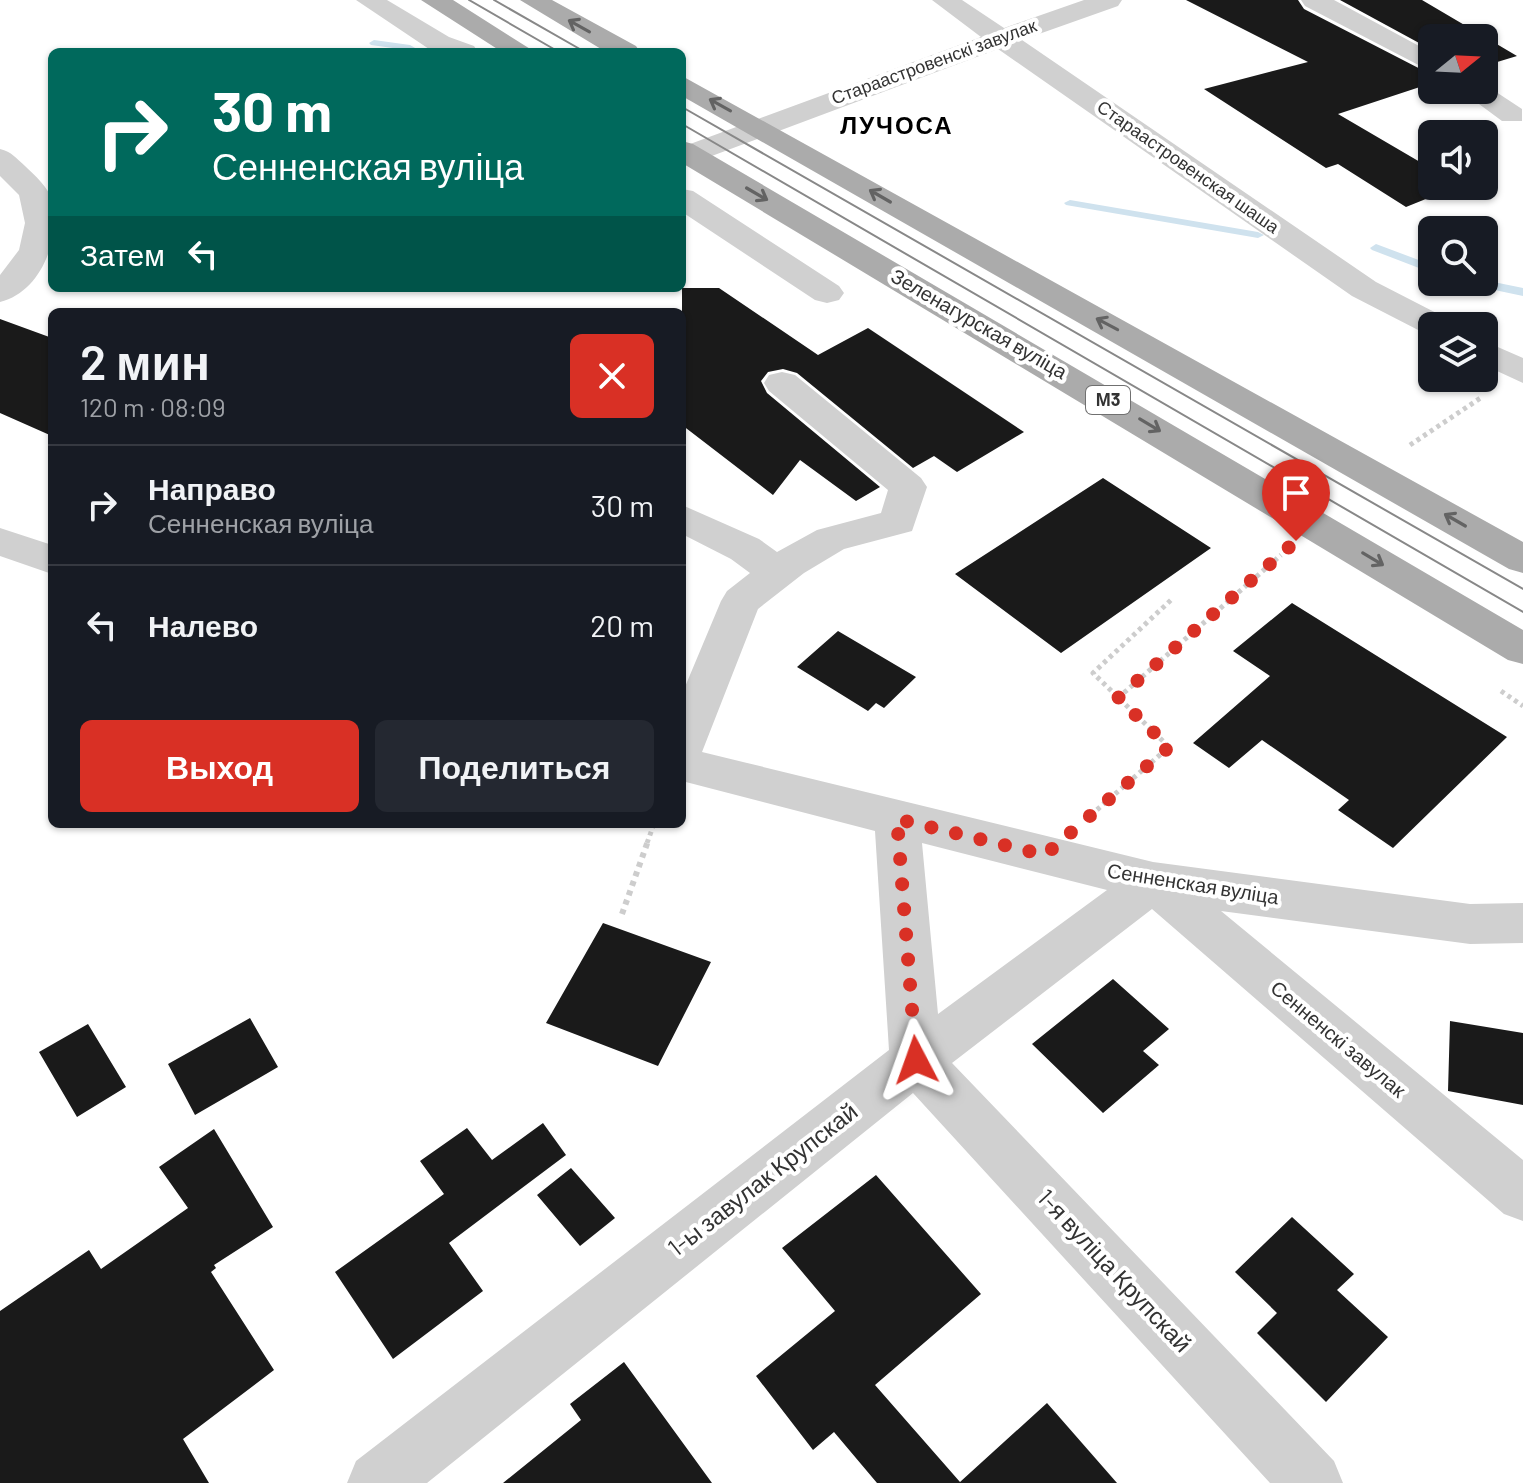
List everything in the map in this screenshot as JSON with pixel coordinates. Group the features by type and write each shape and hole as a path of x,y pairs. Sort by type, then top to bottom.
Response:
{"main road":[{"path":"434,0 506,48"},
{"path":"533,0 619,48"},
{"path":"686,86 1523,559"},
{"name":"Зеленагурская вуліца","path":"686,152 1523,649"}],"street":[{"path":"369,0 439,43 453,48"},
{"name":"Стараастровенская шаша","path":"945,0 1364,289 1418,317"},
{"name":"Стараастровенскі завулак","path":"686,152 1109,0"},
{"path":"1314,0 1418,56"},
{"path":"1495,104 1512,115"},
{"path":"0,158 34,195 41,220 39,243 29,263 0,292"},
{"path":"686,201 827,293"},
{"path":"0,305 48,283"},
{"path":"1498,358 1522,371"},
{"path":"686,737 741,601 777,572 831,539 898,522 908,487 782,383"},
{"path":"686,520 745,549 777,572"},
{"path":"0,541 48,559"},
{"name":"Сенненская вуліца","path":"686,765 1153,882 1470,924 1523,923"},
{"path":"897,819 916,1060"},
{"name":"1-ы завулак Крупскай","path":"378,1483 916,1060 1153,882"},
{"name":"Сенненскі завулак","path":"1153,882 1523,1195"},
{"name":"1-я вуліца Крупскай","path":"916,1060 1312,1483"}],"path":[{"path":"1409,446 1522,371"},
{"path":"1118,698 1284,552"},
{"path":"1045,855 1169,747 1093,673 1171,600"},
{"path":"622,914 653,828"}],"building":[{"path":"1186,0 1298,0 1304,9 1418,68 1418,88 1338,114 1418,161 1418,200 1423,200 1406,207 1338,164 1326,168 1204,89 1308,62"},
{"path":"1340,0 1422,0 1463,24 1418,24 1418,42"},
{"path":"1498,45 1517,56 1498,62"},
{"path":"686,288 719,288 818,355 868,328 1024,432 957,472 934,456 913,468 797,373 783,369 768,372 761,381 767,393 880,487 856,501 800,460 773,495 686,428 686,308 682,308 682,292 686,292"},
{"path":"0,319 48,337 48,434 0,413"},
{"path":"1103,478 1211,548 1061,653 955,574"},
{"path":"1292,603 1507,737 1393,848 1338,810 1349,800 1262,740 1229,768 1193,743 1270,676 1233,651"},
{"path":"838,631 916,677 884,708 876,703 868,711 797,667"},
{"path":"603,923 711,962 658,1066 546,1023"},
{"path":"1113,979 1169,1029 1143,1051 1159,1065 1103,1113 1032,1044"},
{"path":"250,1018 278,1067 195,1115 168,1064"},
{"path":"1450,1021 1523,1033 1523,1105 1448,1091"},
{"path":"88,1024 126,1087 77,1117 39,1052"},
{"path":"543,1123 566,1155 449,1243 483,1291 393,1359 335,1272 444,1194 420,1161 467,1128 492,1160"},
{"path":"214,1129 273,1227 214,1265 216,1268 211,1272 274,1370 183,1439 209,1483 0,1483 0,1311 89,1250 101,1269 188,1208 159,1167"},
{"path":"571,1168 615,1218 580,1246 537,1195"},
{"path":"876,1175 981,1294 875,1385 960,1482 1047,1403 1117,1483 877,1483 834,1432 813,1450 756,1376 835,1311 782,1248"},
{"path":"1292,1217 1354,1274 1337,1290 1388,1337 1326,1402 1257,1333 1277,1313 1235,1272"},
{"path":"624,1362 712,1483 503,1483 581,1420 570,1404"}],"waterway":[{"path":"374,43 408,48"},
{"path":"1070,203 1258,235"},
{"path":"1376,248 1418,264"},
{"path":"1498,287 1523,292"}],"tram line":[{"path":"469,0 552,48"},
{"path":"494,0 578,48"},
{"path":"686,109 1523,589"},
{"path":"686,126 1523,612"}],"district":[{"name":"ЛУЧОСА","path":"897,126"}],"route":[{"path":"916,1060 897,819 1045,855 1169,747 1118,698 1296,541"}]}
